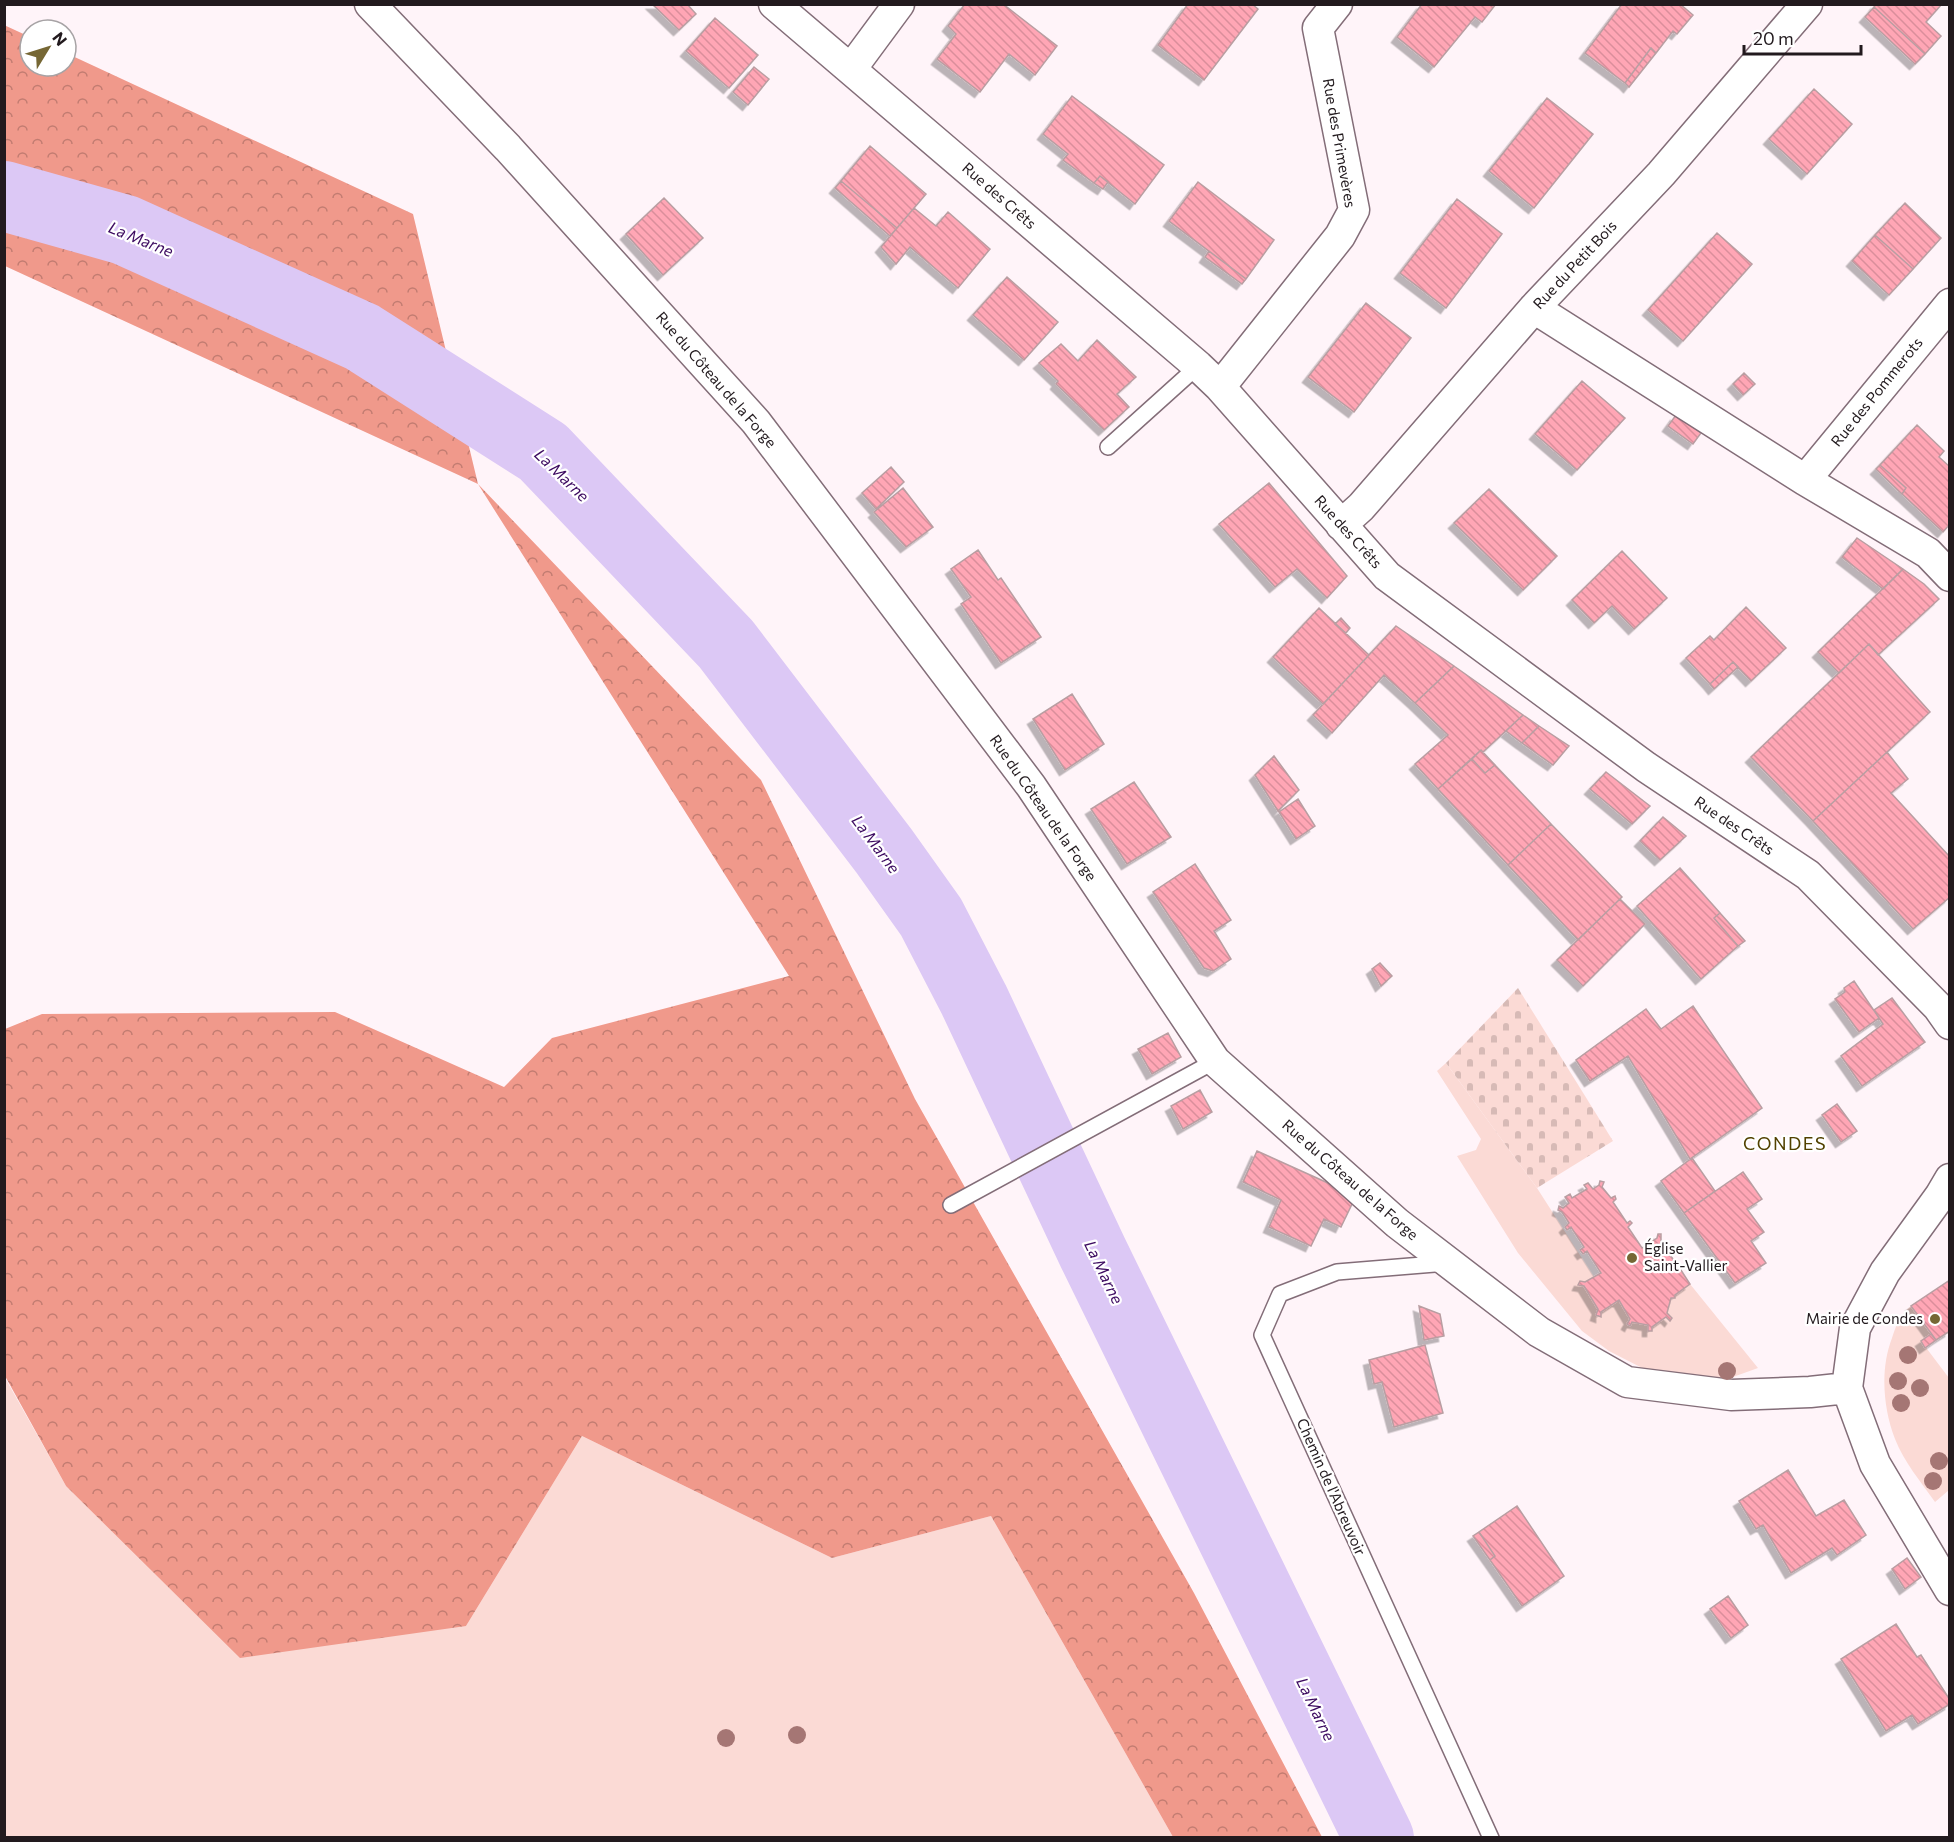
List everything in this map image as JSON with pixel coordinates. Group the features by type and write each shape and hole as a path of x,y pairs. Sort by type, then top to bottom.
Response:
{"street":[{"name":"Rue du Côteau de la Forge","path":"369,4 508,148 756,422 1031,786 1215,1061 1397,1223 1539,1332 1627,1382 1731,1395 1847,1388"},
{"name":"Rue des Crêts","path":"774,4 1198,366 1220,387 1387,576 1646,767 1808,875 1938,1007 1950,1024"},
{"path":"851,69 899,4"},
{"name":"Rue des Primevères","path":"1220,387 1340,236 1354,210 1318,28 1337,4"},
{"name":"Rue du Petit Bois","path":"1341,525 1361,507 1534,308 1661,174 1807,4"},
{"name":"Rue des Pommerots","path":"1804,480 1950,304"},
{"path":"1534,308 1804,480 1928,553 1950,576"},
{"path":"1950,1179 1885,1272 1855,1328 1847,1388 1875,1464 1950,1590"}],"lane":[{"path":"1108,447 1198,366"},
{"path":"951,1205 1215,1061"},
{"name":"Chemin de l'Abreuvoir","path":"1449,1263 1337,1272 1280,1294 1262,1335 1491,1838"}],"green space":[{"path":"4,25 18,31 18,78 78,78 78,59 413,214 478,484 5,266"},
{"path":"478,484 761,780 915,1099 1194,1593 1322,1837 1173,1837 991,1516 832,1558 582,1436 466,1626 240,1658 66,1486 5,1376 5,1029 42,1014 335,1012 504,1087 552,1038 789,976"},
{"path":"1518,988 1613,1141 1537,1188 1446,1063"},
{"path":"1446,1063 1537,1188 1594,1277 1585,1282 1580,1281 1578,1285 1584,1286 1598,1309 1596,1315 1600,1317 1601,1312 1619,1300 1630,1319 1627,1325 1630,1326 1632,1322 1648,1325 1648,1331 1652,1331 1652,1327 1666,1317 1669,1321 1672,1318 1667,1313 1671,1298 1675,1298 1675,1295 1690,1284 1758,1368 1719,1382 1650,1372 1609,1351 1582,1331 1518,1253 1457,1156 1476,1150 1481,1139 1437,1071"},
{"path":"1911,1306 1931,1334 1921,1341 1949,1378 1949,1490 1935,1502 1913,1472 1895,1439 1884,1388 1888,1350 1899,1320"},
{"path":"4,1376 66,1486 466,1626 582,1436 832,1558 991,1516 1173,1837 5,1837"}],"building":[{"path":"652,4 687,4 696,14 679,30"},
{"path":"965,4 1003,4 1057,46 1035,75 1009,54 980,92 937,59 956,34 948,26"},
{"path":"1188,4 1252,4 1258,9 1204,80 1158,45"},
{"path":"1422,4 1496,4 1482,22 1475,17 1434,67 1397,37"},
{"path":"1622,4 1680,4 1693,15 1677,34 1673,31 1656,53 1651,48 1625,83 1585,53"},
{"path":"1876,4 1942,4 1926,22 1941,36 1925,54 1874,7"},
{"path":"1874,7 1925,54 1915,64 1865,17"},
{"path":"715,18 758,55 729,88 686,51"},
{"path":"1651,48 1656,53 1629,87 1625,83"},
{"path":"754,67 769,79 748,105 733,92"},
{"path":"1814,89 1852,124 1807,174 1769,139"},
{"path":"1072,96 1164,165 1135,204 1100,176 1094,183 1063,160 1068,154 1043,134"},
{"path":"1547,98 1593,134 1534,208 1489,171"},
{"path":"870,146 926,194 897,228 841,181"},
{"path":"1100,176 1108,182 1103,189 1094,183"},
{"path":"841,181 897,228 890,236 835,188"},
{"path":"1198,182 1274,240 1246,279 1169,221"},
{"path":"664,198 703,238 663,275 626,234"},
{"path":"1457,199 1502,234 1446,308 1400,273"},
{"path":"1905,203 1941,238 1913,269 1875,235"},
{"path":"914,208 936,226 948,212 990,249 958,288 910,247 896,264 881,247"},
{"path":"1717,233 1752,264 1683,341 1648,310"},
{"path":"1875,235 1913,269 1889,295 1852,261"},
{"path":"1209,251 1246,279 1242,284 1205,257"},
{"path":"1007,277 1058,322 1024,360 973,315"},
{"path":"1366,303 1411,338 1354,412 1308,377"},
{"path":"1097,340 1136,377 1117,394 1129,407 1104,430 1056,384 1058,381 1039,363 1061,344 1078,361"},
{"path":"1744,373 1755,384 1743,395 1733,384"},
{"path":"1582,381 1625,418 1577,470 1535,434"},
{"path":"1676,415 1701,433 1693,444 1668,426"},
{"path":"1917,425 1944,451 1939,457 1950,467 1950,524 1943,532 1902,494 1906,488 1880,465"},
{"path":"1880,465 1906,488 1902,494 1876,469"},
{"path":"891,467 904,482 876,509 862,493"},
{"path":"1269,483 1347,576 1327,598 1297,569 1275,587 1219,524"},
{"path":"903,488 933,527 906,547 874,512"},
{"path":"1489,489 1557,556 1523,590 1454,523"},
{"path":"1857,538 1903,569 1883,589 1842,557"},
{"path":"978,550 998,580 1001,578 1041,637 1001,663 961,604 971,597 951,569"},
{"path":"1622,551 1667,598 1634,629 1612,606 1594,623 1572,600"},
{"path":"1903,569 1924,584 1939,599 1878,655 1869,644 1839,673 1818,652"},
{"path":"1746,607 1786,648 1751,681 1733,662 1710,684 1686,658 1710,636 1714,640"},
{"path":"1319,608 1369,655 1323,704 1273,657"},
{"path":"1341,618 1350,628 1346,633 1335,624"},
{"path":"1396,626 1454,666 1415,703 1384,675 1332,733 1313,715"},
{"path":"1869,644 1930,712 1813,821 1751,757"},
{"path":"1733,662 1738,667 1714,689 1710,684"},
{"path":"1454,666 1523,715 1438,789 1415,764 1448,735 1415,703"},
{"path":"1072,694 1104,744 1065,770 1033,719"},
{"path":"1523,715 1539,726 1522,743 1506,731"},
{"path":"1539,726 1569,746 1553,765 1522,743"},
{"path":"1481,750 1495,765 1485,773 1472,759"},
{"path":"1887,752 1908,779 1891,793 1950,857 1950,897 1913,929 1813,821"},
{"path":"1274,756 1299,790 1278,811 1255,775"},
{"path":"1472,759 1485,773 1495,765 1551,824 1508,865 1438,789"},
{"path":"1606,772 1650,806 1632,824 1590,789"},
{"path":"1134,782 1171,837 1127,864 1091,809"},
{"path":"1298,799 1315,826 1296,839 1279,812"},
{"path":"1663,817 1686,836 1660,860 1640,841"},
{"path":"1551,824 1622,897 1578,940 1508,865"},
{"path":"1195,864 1231,920 1214,931 1231,959 1213,971 1204,968 1153,892"},
{"path":"1680,868 1720,913 1714,918 1738,946 1701,979 1637,906"},
{"path":"1620,899 1645,924 1583,986 1557,960"},
{"path":"1720,913 1745,941 1738,946 1714,918"},
{"path":"1380,963 1392,976 1381,986 1372,969"},
{"path":"1854,981 1879,1018 1859,1032 1835,999"},
{"path":"1892,998 1925,1042 1862,1086 1841,1056 1883,1024 1874,1010"},
{"path":"1693,1006 1762,1108 1690,1159 1628,1056 1590,1081 1576,1060 1646,1009 1661,1029"},
{"path":"1168,1033 1181,1057 1152,1074 1138,1049"},
{"path":"1200,1090 1212,1112 1183,1129 1171,1106"},
{"path":"1837,1104 1857,1131 1841,1142 1822,1115"},
{"path":"1257,1151 1339,1188 1354,1200 1341,1227 1324,1219 1311,1246 1269,1227 1281,1200 1243,1182"},
{"path":"1692,1158 1715,1191 1684,1213 1661,1181"},
{"path":"1743,1172 1762,1199 1747,1209 1764,1232 1751,1241 1766,1263 1735,1283 1684,1213"},
{"name":"Église Saint-Vallier","path":"1600,1181 1604,1182 1602,1187 1611,1198 1615,1196 1616,1199 1613,1202 1627,1223 1630,1221 1632,1223 1628,1227 1642,1248 1661,1234 1661,1242 1675,1262 1679,1264 1690,1284 1675,1295 1675,1298 1671,1298 1667,1313 1672,1318 1670,1321 1666,1317 1652,1327 1652,1331 1648,1331 1648,1325 1632,1322 1630,1326 1627,1324 1630,1319 1619,1300 1601,1312 1601,1317 1596,1315 1598,1309 1584,1286 1578,1285 1580,1281 1585,1282 1601,1273 1587,1251 1583,1254 1580,1250 1584,1247 1571,1227 1567,1230 1565,1227 1569,1223 1558,1210 1559,1206 1563,1208 1569,1203 1565,1197 1570,1194 1572,1198 1587,1189 1584,1185 1588,1183 1593,1189 1599,1185"},
{"name":"Mairie de Condes","path":"1950,1280 1950,1331 1936,1340 1911,1306"},
{"path":"1419,1306 1440,1314 1444,1336 1424,1340"},
{"path":"1931,1334 1936,1340 1925,1348 1921,1341"},
{"path":"1425,1345 1443,1413 1394,1427 1382,1382 1374,1384 1369,1360"},
{"path":"1788,1470 1816,1516 1844,1500 1866,1535 1837,1555 1832,1548 1791,1573 1763,1525 1756,1529 1739,1501"},
{"path":"1517,1506 1564,1576 1522,1606 1490,1560 1495,1556 1479,1532"},
{"path":"1479,1532 1495,1556 1490,1560 1473,1536"},
{"path":"1907,1558 1921,1577 1905,1589 1892,1569"},
{"path":"1728,1596 1748,1625 1731,1638 1710,1609"},
{"path":"1896,1624 1917,1657 1921,1655 1950,1700 1950,1704 1918,1724 1912,1715 1886,1731 1841,1659"}],"waterway":[{"name":"La Marne","path":"4,196 125,230 362,337 543,452 726,644 884,851 931,917 974,1000 1093,1253 1379,1838"}],"place":[{"name":"Église Saint-Vallier","path":"1632,1258"},
{"name":"Mairie de Condes","path":"1935,1319"}],"district":[{"name":"CONDES","path":"1785,1144"}]}
